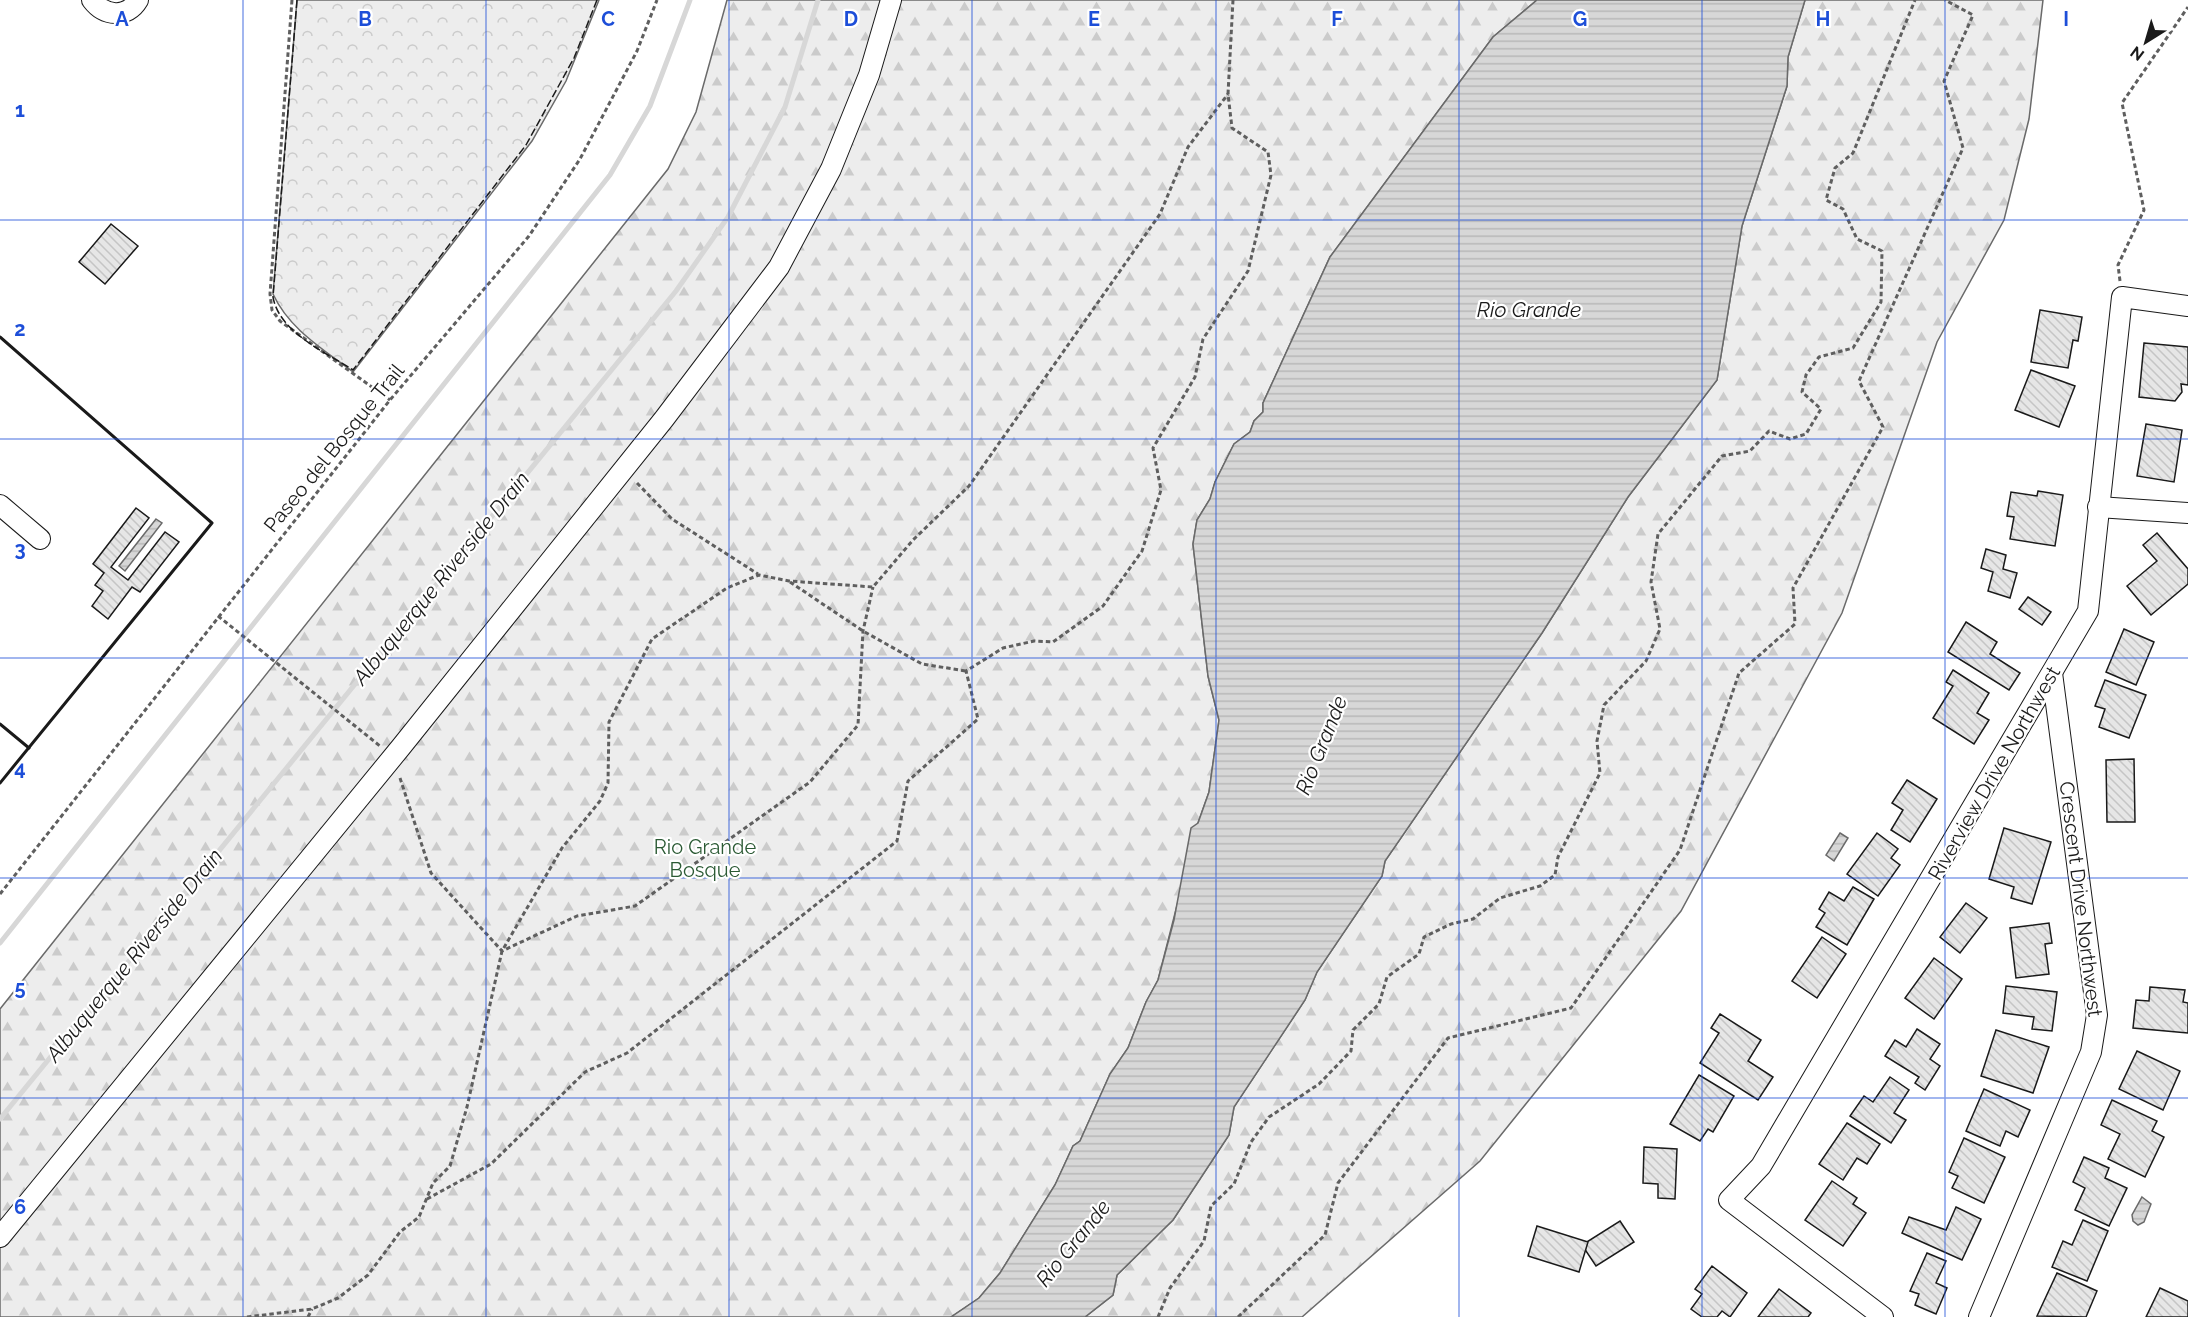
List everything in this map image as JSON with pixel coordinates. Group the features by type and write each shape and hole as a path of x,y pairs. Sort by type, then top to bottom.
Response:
{"street":[{"path":"92,0 101,9 117,14 126,12 138,0"},
{"path":"0,1237 393,756 623,469 779,267 831,169 869,75 891,0"},
{"path":"2122,297 2188,306"},
{"name":"Riverview Drive Northwest","path":"1883,1317 1729,1200 1761,1166 2088,611 2122,297"},
{"path":"0,505 40,539"},
{"path":"2098,507 2188,513"},
{"name":"Crescent Drive Northwest","path":"1979,1317 2091,1052 2096,1033 2097,1015 2052,674"}],"path":[{"path":"292,0 270,294 272,310 280,321 315,348 390,400"},
{"name":"Paseo del Bosque Trail","path":"0,894 390,400 496,277 560,193 637,51 657,0"},
{"path":"789,581 863,632 922,664 966,671 1003,648 1034,641 1053,642 1075,629 1103,606 1142,551 1161,490 1153,448 1194,377 1203,339 1248,272 1271,175 1268,152 1232,128 1228,93 1233,0"},
{"path":"1158,1317 1170,1288 1204,1241 1211,1206 1234,1184 1251,1142 1269,1117 1319,1084 1351,1051 1353,1030 1379,1004 1387,977 1419,954 1424,937 1451,924 1473,919 1500,898 1540,886 1555,875 1558,857 1600,773 1597,741 1604,705 1646,661 1660,629 1651,582 1658,534 1722,456 1750,451 1769,431 1790,439 1806,434 1821,409 1802,392 1806,375 1819,357 1853,348 1881,302 1882,251 1857,239 1843,209 1826,200 1835,168 1853,153 1914,0"},
{"path":"1238,1317 1325,1235 1338,1183 1448,1038 1570,1008 1680,850 1739,673 1795,624 1793,588 1883,427 1859,381 1963,148 1944,81 1973,15 1945,0"},
{"path":"2122,297 2118,265 2144,210 2122,103 2188,7"},
{"path":"502,951 577,916 635,906 810,782 858,725 863,632 873,586 913,540 969,486 1160,213 1188,147 1228,93"},
{"path":"623,469 672,519 759,575 789,581 873,586"},
{"path":"247,1317 312,1309 338,1298 369,1275 400,1232 419,1216 433,1184 450,1166 467,1107 502,951 562,848 600,801 608,783 609,722 652,639 727,588 759,575"},
{"path":"218,616 393,756 431,873 502,951"},
{"path":"426,1200 491,1164 585,1072 627,1053 897,841 908,781 978,718 966,671"},
{"path":"308,1317 312,1309"}],"green space":[{"path":"297,0 599,0 566,81 532,141 353,372 297,328 273,294"},
{"name":"Rio Grande Bosque","path":"727,0 1537,0 1493,37 1330,257 1263,403 1263,412 1254,421 1250,432 1234,444 1215,482 1210,499 1197,520 1193,544 1208,676 1219,720 1209,792 1198,823 1158,980 1146,1002 1128,1048 1110,1074 1080,1141 1073,1146 1055,1185 1000,1273 979,1298 951,1317 0,1317 0,1009 668,169 696,112"},
{"path":"1805,0 2043,0 2029,119 2004,220 1937,342 1842,613 1681,911 1480,1161 1302,1317 1085,1317 1113,1295 1117,1275 1173,1220 1229,1135 1234,1107 1305,1000 1317,972 1382,876 1385,861 1542,633 1628,497 1717,380 1742,226 1787,86 1788,57"}],"water":[{"name":"Rio Grande","path":"1537,0 1805,0 1788,57 1787,86 1742,226 1717,380 1628,497 1542,633 1385,861 1382,876 1317,972 1305,1000 1234,1107 1229,1135 1173,1220 1117,1275 1113,1295 1085,1317 951,1317 979,1298 1000,1273 1055,1185 1073,1146 1080,1141 1110,1074 1128,1048 1146,1002 1158,980 1174,920 1191,828 1198,823 1209,792 1219,720 1208,676 1193,544 1197,520 1210,499 1215,482 1234,444 1250,432 1254,421 1263,412 1263,403 1330,257 1493,37"},
{"path":"156,519 162,523 125,571 119,566"},
{"path":"1840,833 1848,838 1834,861 1826,855"},
{"path":"2142,1197 2151,1204 2144,1222 2138,1225 2133,1221 2132,1215"}],"building":[{"path":"111,224 138,246 105,284 79,262"},
{"path":"2040,310 2082,317 2078,341 2073,340 2068,368 2031,362"},
{"path":"2144,343 2188,347 2188,385 2181,384 2182,392 2175,401 2139,397"},
{"path":"2031,370 2075,386 2059,427 2015,410"},
{"path":"2146,424 2182,430 2174,482 2137,476"},
{"path":"2038,491 2063,495 2055,546 2010,539 2014,517 2007,516 2011,492 2037,496"},
{"path":"136,508 149,518 111,567 128,580 165,532 179,542 140,592 132,587 108,619 92,606 103,591 95,585 104,573 93,564"},
{"path":"2157,533 2188,569 2188,584 2151,615 2127,586 2157,561 2143,545"},
{"path":"1986,549 2006,555 2003,569 2017,573 2010,598 1988,591 1993,572 1981,568"},
{"path":"2028,597 2051,612 2042,625 2019,609"},
{"path":"1966,622 1997,642 1990,654 2020,673 2009,690 1948,652"},
{"path":"2124,629 2154,642 2136,685 2106,672"},
{"path":"1953,670 1989,693 1977,713 1989,720 1974,744 1933,718 1953,686 1946,682"},
{"path":"2105,680 2146,695 2129,738 2099,727 2105,709 2095,706"},
{"path":"2134,759 2135,822 2107,822 2106,760"},
{"path":"1907,780 1937,799 1910,842 1891,830 1903,810 1892,803"},
{"path":"2004,828 2051,842 2032,904 2011,898 2014,887 1989,879"},
{"path":"1877,833 1898,849 1891,858 1900,865 1878,896 1847,874"},
{"path":"1853,887 1874,899 1847,945 1816,927 1825,913 1819,909 1829,892 1844,901"},
{"path":"1966,903 1987,918 1960,953 1940,937"},
{"path":"2049,923 2052,943 2045,944 2049,974 2016,978 2010,928"},
{"path":"1822,937 1846,954 1817,998 1792,981"},
{"path":"1934,958 1962,979 1934,1019 1905,998"},
{"path":"2006,986 2057,992 2052,1031 2032,1029 2034,1017 2003,1013"},
{"path":"2150,987 2185,990 2183,1002 2188,1003 2188,1033 2133,1028 2136,1000 2149,1001"},
{"path":"1720,1014 1761,1040 1748,1061 1773,1077 1758,1100 1700,1063 1719,1033 1711,1028"},
{"path":"1917,1029 1940,1044 1930,1059 1940,1066 1925,1090 1915,1083 1919,1077 1885,1056 1895,1040 1906,1047"},
{"path":"1996,1030 2049,1047 2033,1093 1981,1076"},
{"path":"2137,1051 2180,1071 2163,1110 2119,1089"},
{"path":"1699,1075 1734,1096 1713,1132 1708,1129 1700,1141 1670,1124"},
{"path":"1890,1077 1909,1090 1894,1113 1906,1120 1891,1143 1850,1116 1864,1096 1873,1102"},
{"path":"1984,1089 2030,1110 2018,1137 2006,1131 2000,1146 1966,1131"},
{"path":"2112,1100 2157,1121 2152,1131 2164,1137 2145,1177 2108,1159 2120,1134 2101,1125"},
{"path":"1847,1123 1880,1144 1867,1164 1857,1158 1843,1180 1819,1164"},
{"path":"1964,1138 2005,1157 1984,1203 1952,1188 1958,1176 1949,1172"},
{"path":"1644,1147 1677,1149 1675,1199 1658,1198 1658,1184 1643,1183"},
{"path":"2084,1157 2109,1168 2105,1178 2127,1188 2109,1226 2075,1210 2085,1188 2073,1182"},
{"path":"1832,1181 1857,1198 1853,1204 1866,1213 1843,1246 1805,1220"},
{"path":"1956,1207 1981,1219 1962,1260 1902,1233 1909,1217 1946,1230"},
{"path":"2083,1220 2108,1231 2087,1281 2052,1267 2063,1241 2072,1245"},
{"path":"1620,1221 1634,1242 1596,1266 1582,1245"},
{"path":"1537,1226 1588,1242 1579,1272 1528,1256"},
{"path":"1927,1253 1946,1261 1936,1283 1947,1288 1936,1314 1915,1305 1919,1294 1910,1291"},
{"path":"1712,1266 1747,1293 1730,1317 1722,1311 1717,1317 1702,1317 1691,1309 1702,1294 1695,1289"},
{"path":"2057,1273 2097,1291 2086,1317 2037,1316"},
{"path":"2160,1288 2188,1301 2188,1317 2146,1317"},
{"path":"1779,1289 1811,1313 1808,1317 1758,1317"}],"waterway":[{"path":"0,943 610,175 650,106 690,0"},
{"name":"Albuquerque Riverside Drain","path":"0,1119 676,291 728,217 785,107 818,0"}],"fence":[{"path":"297,0 273,297 284,321 294,331 353,370 526,145 574,58 597,0"}],"wall":[{"path":"0,337 212,523 0,783"},
{"path":"0,724 29,748"}]}
